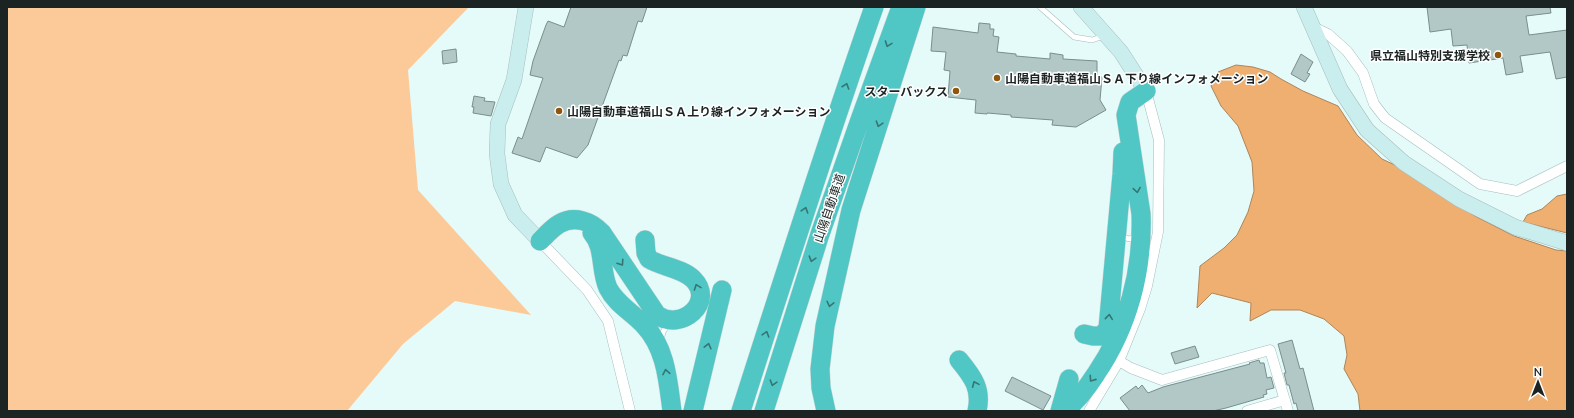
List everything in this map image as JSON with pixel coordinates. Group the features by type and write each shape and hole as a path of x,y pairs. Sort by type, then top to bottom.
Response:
{"highway":[{"name":"山陽自動車道","path":"741,411 823,154 874,7"},
{"name":"山陽自動車道","path":"764,411 820,234 901,7"},
{"path":"826,411 821,388 820,369 825,326 851,210 916,7"},
{"path":"1084,334 1102,336 1108,328 1118,260 1117,230 1123,158 1120,113 1125,103 1146,91"},
{"path":"1064,411 1083,393 1112,348 1128,308 1135,261 1142,231 1141,214 1126,115 1130,102 1146,91"},
{"path":"540,241 559,224 571,220 585,221 597,228 602,234 631,298 660,351 667,377 672,411"},
{"path":"540,241 565,225 586,228 598,242 602,269 608,287 631,298 666,320 684,318 695,311 698,305 700,298 696,282 686,274 649,259 646,253 645,240"},
{"path":"693,411 722,290"},
{"path":"959,360 968,371 975,384 979,396 977,411"},
{"path":"1060,411 1069,379"}],"street":[{"path":"526,7 514,80 498,124 497,154 501,184 515,214 587,290 608,321 630,411"},
{"path":"1081,7 1121,52 1146,91 1159,140 1158,232 1147,286 1140,310 1119,361 1089,411"},
{"path":"1304,7 1340,89 1367,130 1404,163 1459,199 1515,227 1567,243"},
{"path":"1313,27 1328,34 1347,51 1363,73 1374,104 1385,118 1480,184 1517,191 1567,166"},
{"path":"1119,361 1131,368 1162,380 1270,350 1288,411"},
{"path":"1247,411 1285,400"}],"lane":[{"path":"1040,7 1074,37 1092,40 1107,35"},
{"path":"1117,230 1120,235 1129,239 1134,238 1142,231"},
{"path":"660,351 663,332 665,327 672,320"}],"shaded area":[{"path":"7,7 469,7 408,70 418,190 531,315 455,301 403,344 347,411 7,411"},
{"path":"1236,65 1253,67 1270,72 1303,91 1338,106 1357,135 1382,159 1397,166 1475,216 1514,236 1556,250 1567,251 1567,411 1360,411 1358,394 1344,369 1347,355 1344,336 1324,319 1300,310 1271,310 1250,321 1251,303 1212,293 1197,308 1200,266 1224,248 1237,235 1248,212 1254,191 1252,162 1238,126 1221,106 1211,86 1218,72"},
{"path":"1567,194 1567,233 1523,222 1527,215 1542,209 1557,196"}],"building":[{"path":"571,7 647,7 642,22 638,21 627,56 623,55 621,61 619,60 588,145 577,158 546,147 540,162 512,153 518,137 522,139 543,78 530,75 533,61 546,25 548,21 564,27"},
{"path":"1427,7 1550,7 1551,13 1526,16 1529,35 1567,30 1567,77 1556,79 1550,52 1520,56 1523,72 1506,75 1503,58 1469,63 1467,45 1453,46 1451,29 1430,32"},
{"path":"979,23 990,24 990,29 994,29 993,36 999,37 997,52 1016,54 1016,56 1050,59 1050,53 1063,55 1063,59 1097,61 1097,76 1102,77 1100,100 1106,110 1076,127 1052,125 1053,120 1011,117 1011,115 975,113 976,100 948,97 950,71 944,70 946,52 931,51 933,27 978,33"},
{"path":"456,49 457,62 443,64 442,51"},
{"path":"1301,54 1313,62 1307,73 1310,74 1305,82 1291,74"},
{"path":"474,96 485,98 484,101 495,102 491,116 473,113 474,107 472,107"},
{"path":"1292,340 1300,369 1303,368 1314,411 1298,411 1296,403 1294,404 1289,385 1287,385 1284,373 1286,373 1278,344"},
{"path":"1195,346 1199,357 1175,364 1171,353"},
{"path":"1259,360 1260,363 1264,363 1267,378 1271,377 1274,388 1266,390 1267,394 1263,395 1264,397 1226,408 1213,411 1130,411 1120,398 1136,386 1138,389 1142,385 1148,393 1163,387 1250,364 1249,363"},
{"path":"1012,377 1051,396 1043,410 1005,391"}],"place":[{"name":"県立福山特別支援学校","path":"1498,55"},
{"name":"山陽自動車道福山ＳＡ下り線インフォメーション","path":"997,78"},
{"name":"スターバックス","path":"956,91"},
{"name":"山陽自動車道福山ＳＡ上り線インフォメーション","path":"559,111"}]}
